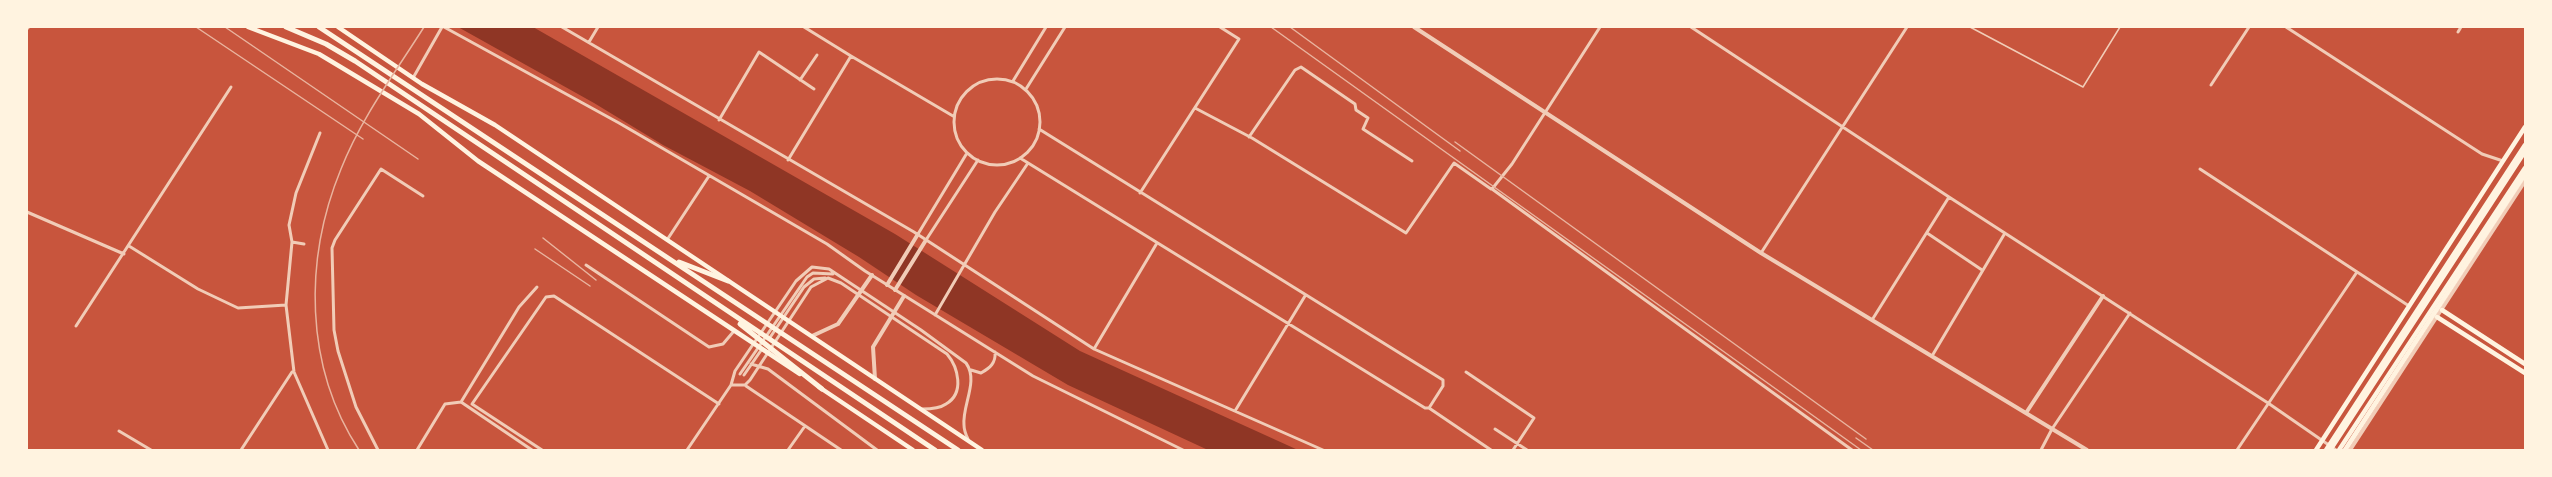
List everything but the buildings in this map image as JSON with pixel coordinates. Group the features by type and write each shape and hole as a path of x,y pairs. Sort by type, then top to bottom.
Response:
{"highway":[{"path":"286,27 326,44 355,61 935,450"},
{"path":"319,27 958,450"},
{"path":"2328,448 2525,151"},
{"path":"2345,450 2525,174"},
{"path":"669,258 728,281"},
{"path":"708,299 822,389"}],"main road":[{"path":"248,27 319,54 419,114 478,161 913,450"},
{"path":"338,27 413,78 495,125 982,450"},
{"path":"2316,450 2525,127"},
{"path":"2328,448 2525,145"},
{"path":"2337,450 2525,168"},
{"path":"2442,310 2525,364"},
{"path":"2438,317 2525,373"}],"street":[{"path":"413,78 443,27 619,123 827,244 904,296 1065,394 1183,450"},
{"path":"562,27 918,234 963,266 1094,349 1323,450"},
{"path":"589,42 598,27"},
{"path":"804,27 954,117"},
{"path":"1012,81 1046,27"},
{"path":"1026,89 1065,27"},
{"path":"1140,193 1239,39 1220,27"},
{"path":"1414,27 1761,253 2087,450"},
{"path":"1492,189 1512,164 1543,112 1600,27"},
{"path":"1691,27 1949,197 2268,402 2322,440 2328,448 2337,450"},
{"path":"1761,253 1907,27"},
{"path":"2211,85 2249,27"},
{"path":"2286,27 2482,154 2503,161"},
{"path":"2458,32 2461,27"},
{"path":"719,120 759,52 814,89"},
{"path":"800,80 817,55"},
{"path":"788,160 851,56"},
{"path":"1249,137 1295,69 1300,68 1355,104 1356,110 1368,118 1363,129 1412,161"},
{"path":"993,79 1012,81 1026,89 1035,101 1040,115 1040,129 1029,150 1020,158 998,165 978,160 967,153 954,130 954,117 957,105 972,86 993,79"},
{"path":"76,326 231,87"},
{"path":"1195,108 1249,137 1406,233 1454,163 1852,450"},
{"path":"1040,129 1443,380 1443,386 1429,408"},
{"path":"320,133 296,193 289,225 292,242 286,305 294,370 328,450"},
{"path":"887,285 967,153"},
{"path":"1020,158 1425,408 1429,408 1491,450"},
{"path":"895,290 978,160"},
{"path":"935,315 1028,163"},
{"path":"378,450 356,407 338,351 333,311 332,248 381,169 423,196"},
{"path":"2200,169 2409,306"},
{"path":"667,240 709,177"},
{"path":"2350,450 2525,182"},
{"path":"1872,320 1949,197"},
{"path":"27,212 124,254"},
{"path":"1927,233 1982,270"},
{"path":"1932,356 2005,233"},
{"path":"292,242 304,244"},
{"path":"1094,349 1157,243"},
{"path":"129,246 198,289 238,308 286,305"},
{"path":"327,248 332,248"},
{"path":"586,265 709,347 723,344 734,331"},
{"path":"687,450 731,385 735,371 802,273 812,267 829,269 958,356 970,370 981,373 990,368 995,359 995,352"},
{"path":"838,275 827,272 813,273 807,277 742,374 804,287 814,279 828,279 841,283 947,354 955,363 958,373 955,395 946,405 920,410"},
{"path":"2237,450 2357,272"},
{"path":"812,336 838,324 872,275"},
{"path":"745,385 811,287 828,279"},
{"path":"461,402 519,307 537,287"},
{"path":"542,450 472,404 546,297 554,296 719,404"},
{"path":"875,380 873,347 904,296"},
{"path":"1235,411 1305,296"},
{"path":"2026,413 2103,296"},
{"path":"2041,450 2052,429 2130,313"},
{"path":"751,364 768,369 877,450"},
{"path":"241,450 294,370"},
{"path":"968,441 964,425 970,370"},
{"path":"1466,372 1534,418 1513,450"},
{"path":"731,385 745,385 841,450"},
{"path":"417,450 445,404 461,402 532,450"},
{"path":"788,450 805,426"},
{"path":"1495,429 1527,450"},
{"path":"119,431 151,450"}],"lane":[{"path":"1970,27 2083,87 2120,27"}],"shaded area":[{"path":"458,27 533,27 895,234 1080,351 1298,450 1208,450 1068,385 916,295 859,257 750,191 663,145 594,103"}],"railway":[{"path":"196,27 363,139"},
{"path":"225,27 418,159"},
{"path":"359,450 341,418 328,383 319,348 316,275 320,239 329,203 349,150 379,96 424,27"},
{"path":"1271,27 1861,450"},
{"path":"1290,27 1460,151"},
{"path":"1455,142 1866,439"},
{"path":"543,238 596,280"},
{"path":"535,249 590,286"},
{"path":"1856,438 1873,450"}]}
